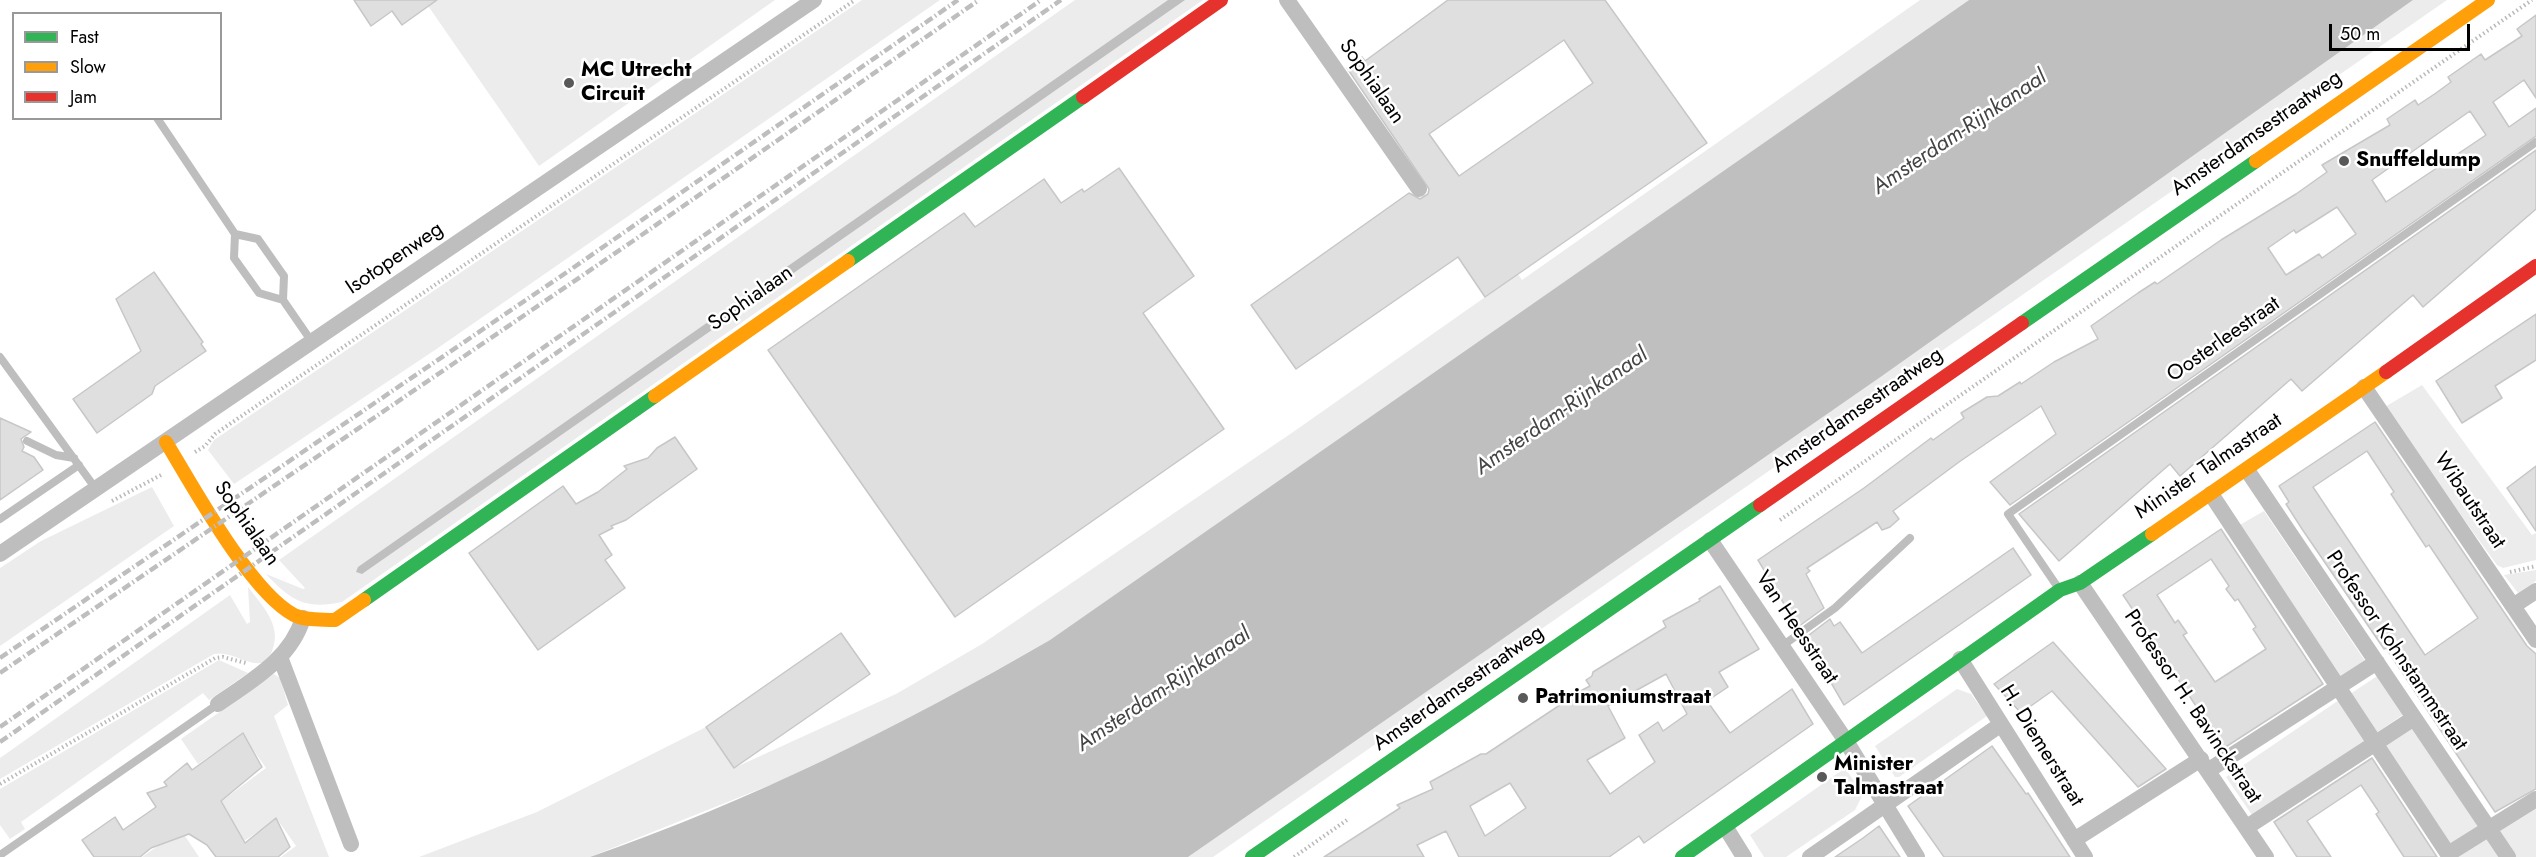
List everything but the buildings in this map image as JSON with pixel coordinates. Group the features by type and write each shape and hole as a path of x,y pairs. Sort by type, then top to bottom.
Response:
{"street":[{"name":"Isotopenweg","path":"0,554 814,0"},
{"name":"Sophialaan","path":"166,441 201,500 265,590 283,608 303,618 335,620 1221,0"},
{"name":"Sophialaan","path":"1287,0 1419,189"},
{"name":"Amsterdamsestraatweg","path":"1252,857 2488,0"},
{"name":"Minister Talmastraat","path":"1682,857 1726,828 1960,659 2060,590 2080,583 2247,470 2536,266"},
{"name":"Wibautstraat","path":"2364,387 2536,640"},
{"name":"Professor Kohnstammstraat","path":"2247,470 2508,857"},
{"path":"2211,494 2449,856 2536,799"},
{"name":"Van Heesstraat","path":"1710,540 1846,741"},
{"name":"Professor H. Bavinckstraat","path":"2080,583 2266,857"},
{"path":"2513,606 2536,591"},
{"path":"218,704 280,657 296,636 303,618"},
{"path":"280,657 351,844"},
{"name":"H. Diemerstraat","path":"1960,659 2085,857"},
{"path":"2074,840 2377,662"},
{"path":"2247,827 2414,718"},
{"path":"1810,857 2000,725"},
{"path":"1846,741 1917,857"},
{"path":"1726,828 1744,857"}],"lane":[{"path":"158,120 235,234 234,258 259,293 283,300"},
{"name":"Oosterleestraat","path":"2060,590 2008,514 2536,142"},
{"path":"235,234 258,239 284,276 283,300 313,343"},
{"path":"0,357 96,489"},
{"path":"27,441 76,462"},
{"path":"0,519 76,462"},
{"path":"1782,646 1835,608 1910,538"},
{"path":"0,855 218,704"}],"path":[{"path":"102,506 148,483 205,446 215,434 855,0"},
{"path":"1772,525 2532,0"},
{"path":"2489,570 2518,571 2536,566"},
{"path":"0,784 215,657 267,669"},
{"path":"1294,857 1352,816"}],"shaded area":[{"name":"MC Utrecht Circuit","path":"424,0 775,0 539,166"},
{"path":"862,0 940,0 435,350 234,484 208,450 214,440"},
{"path":"1075,0 1203,0 342,602 318,605 299,601 266,574 305,588 279,560"},
{"path":"1920,0 1969,0 1050,640 912,718 780,781 590,857 419,857 537,812 706,727 734,768 896,694 982,644 1296,430 1518,274 1522,280"},
{"path":"2413,0 2447,0 1213,857 1188,857 1882,376"},
{"path":"2422,385 2532,535 2536,533 2536,560 2503,568 2497,565 2383,408"},
{"path":"152,487 174,526 0,646 0,568 41,541"},
{"path":"2264,511 2367,664 2341,683 2238,526"},
{"path":"2536,570 2536,581 2518,593 2504,575"},
{"path":"248,587 268,613 275,631 275,641 266,662 253,663 227,654 214,654 0,779 0,758 230,595 247,624 250,622"},
{"path":"219,660 248,673 209,700 203,693 21,822 25,829 10,839 0,825 0,789"},
{"path":"274,674 280,678 288,705 274,716 329,857 281,857 296,846 277,819 244,841 219,803 266,768 242,734 198,764 181,739"},
{"path":"2379,675 2404,714 2376,733 2350,694"},
{"path":"1957,689 1971,694 1987,716 1899,777 1895,777 1875,746"},
{"path":"2342,698 2367,739 2254,818 2226,777"},
{"path":"2411,725 2502,857 2457,857 2382,742"},
{"path":"1845,768 1863,794 1855,810 1786,857 1764,857 1750,835"},
{"path":"2536,802 2536,857 2516,857 2495,828"},
{"path":"181,830 199,857 142,857"}],"water":[{"path":"1168,0 1185,0 362,574 356,572 358,567"},
{"name":"Amsterdam-Rijnkanaal","path":"1969,0 2413,0 1882,376 1188,857 590,857 768,786 939,702 1050,640"}],"railway":[{"path":"0,658 570,270 958,0"},
{"path":"0,673 633,241 979,0"},
{"path":"0,727 1041,0"},
{"path":"0,742 1061,0"}],"traffic: fast":[{"path":"848,261 1083,97"},
{"path":"2022,323 2256,161"},
{"path":"364,600 655,396"},
{"path":"1252,857 1760,505"},
{"path":"1682,857 2060,590 2080,583 2152,534"}],"traffic: slow":[{"path":"2256,161 2488,0"},
{"path":"655,396 848,261"},
{"path":"2152,534 2386,372"},
{"path":"166,442 241,562 277,603 299,617 335,620 364,600"}],"traffic: jam":[{"path":"1083,97 1221,0"},
{"path":"2386,372 2536,266"},
{"path":"1760,505 2022,323"}],"place":[{"name":"MC Utrecht Circuit","path":"569,83"},
{"name":"Snuffeldump","path":"2344,161"},
{"name":"Patrimoniumstraat","path":"1523,698"},
{"name":"Minister Talmastraat","path":"1822,777"}]}
